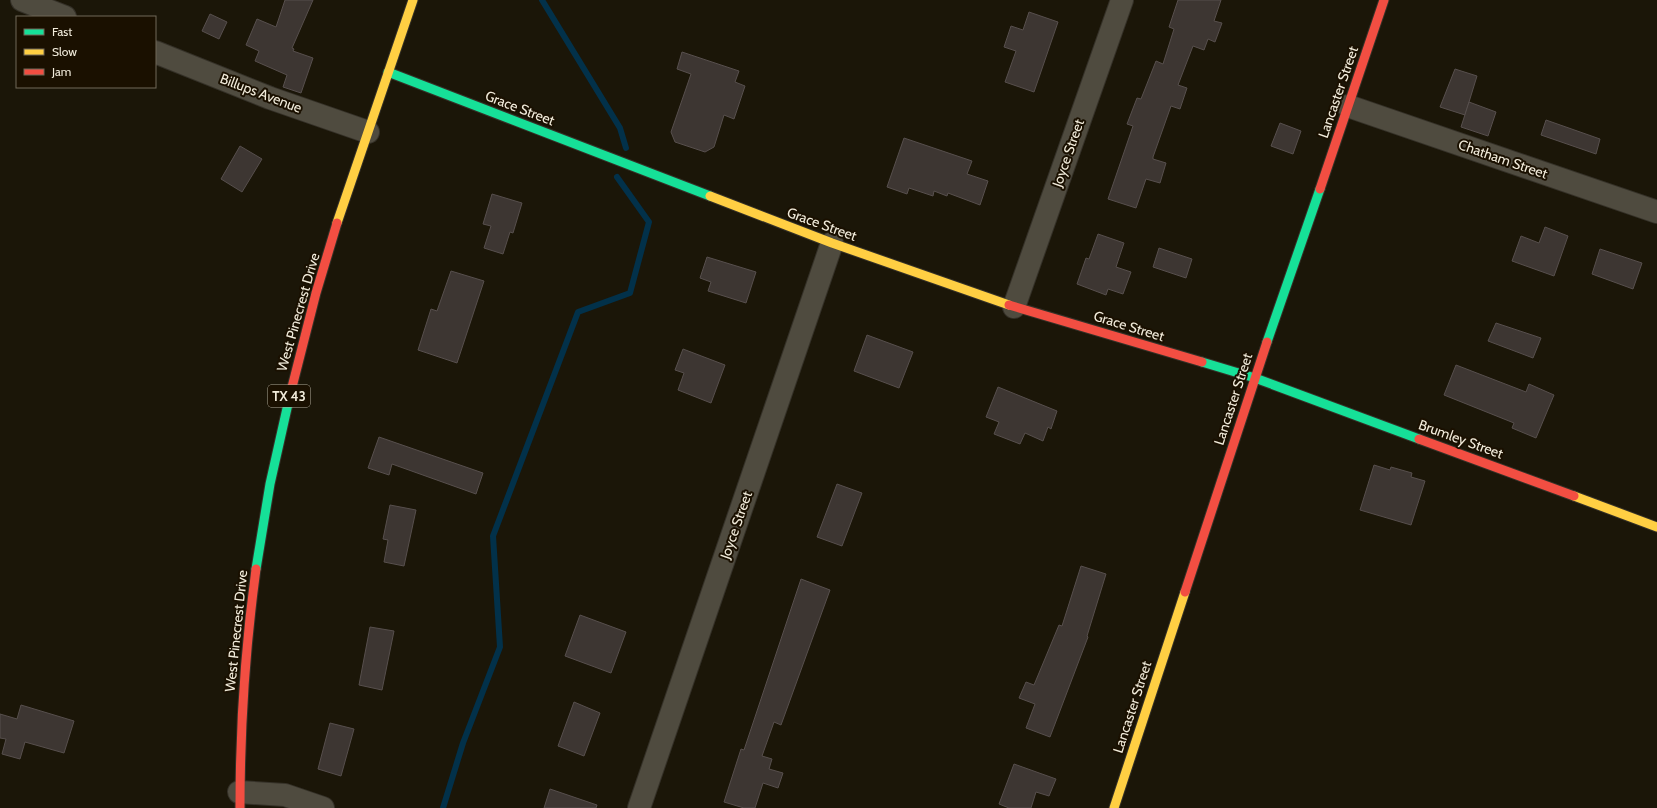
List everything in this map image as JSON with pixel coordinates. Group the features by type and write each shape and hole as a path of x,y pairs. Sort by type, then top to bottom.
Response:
{"street":[{"path":"22,0 62,16"},
{"name":"West Pinecrest Drive","path":"239,800 241,725 246,651 262,532 278,446 297,363 317,291 368,132 413,0"},
{"name":"Joyce Street","path":"1014,307 1122,0"},
{"name":"Lancaster Street","path":"1114,808 1254,378 1384,0"},
{"name":"Billups Avenue","path":"156,52 270,98 368,132"},
{"name":"Grace Street","path":"388,72 832,243 1014,307 1254,378"},
{"name":"Chatham Street","path":"1348,106 1657,212"},
{"name":"Joyce Street","path":"639,808 832,243"},
{"name":"Brumley Street","path":"1254,378 1657,527"},
{"path":"239,800 284,795 323,808"}],"building":[{"path":"285,0 313,0 292,48 294,49 293,51 313,58 301,93 283,87 287,75 255,61 259,51 246,45 257,19 276,27"},
{"path":"1178,0 1221,0 1214,21 1222,23 1215,42 1208,39 1204,50 1193,46 1178,85 1187,88 1180,109 1171,106 1153,157 1153,159 1166,163 1160,183 1146,179 1136,208 1108,199 1133,126 1127,124 1137,98 1141,99 1156,61 1163,64 1174,29 1169,27"},
{"path":"1029,12 1058,22 1034,92 1005,82 1016,51 1004,47 1011,26 1023,30"},
{"path":"210,14 227,22 219,39 202,31"},
{"path":"682,52 739,71 735,82 745,86 734,119 724,115 714,147 705,152 675,142 671,132 691,74 677,69"},
{"path":"1455,69 1477,76 1465,115 1440,107"},
{"path":"1469,102 1496,112 1488,136 1461,127"},
{"path":"1546,120 1600,139 1596,154 1541,135"},
{"path":"1280,123 1301,131 1293,154 1271,146"},
{"path":"904,138 972,161 967,174 988,181 980,205 948,193 947,196 934,191 933,196 909,188 907,194 887,187"},
{"path":"240,146 262,159 242,192 221,179"},
{"path":"492,194 522,203 513,233 510,232 503,254 484,248 491,226 483,224"},
{"path":"1545,227 1568,236 1554,276 1512,261 1521,236 1539,243"},
{"path":"1098,234 1124,243 1116,267 1131,272 1123,294 1108,289 1106,295 1077,284 1086,258 1089,259"},
{"path":"1159,248 1192,259 1186,278 1153,267"},
{"path":"1600,249 1642,263 1633,289 1592,274"},
{"path":"707,257 756,272 746,303 708,291 711,282 700,278"},
{"path":"451,271 484,281 457,363 418,350 431,309 437,311"},
{"path":"1496,323 1541,338 1533,358 1488,341"},
{"path":"867,335 913,352 899,388 854,371"},
{"path":"683,349 725,365 711,403 678,390 684,373 675,370"},
{"path":"1456,365 1526,392 1529,384 1554,395 1536,438 1512,428 1514,423 1444,395"},
{"path":"998,387 1057,411 1051,429 1048,427 1043,441 1025,433 1020,444 994,434 999,422 986,417"},
{"path":"379,437 483,473 476,494 392,464 389,475 368,468"},
{"path":"1374,465 1390,470 1391,467 1412,473 1411,477 1425,481 1411,525 1360,510"},
{"path":"837,484 862,493 842,546 817,537"},
{"path":"390,505 416,510 404,566 384,562 388,540 383,539"},
{"path":"1081,566 1106,574 1087,636 1088,637 1050,737 1026,728 1035,704 1019,698 1026,682 1034,685 1059,625 1062,626"},
{"path":"801,579 830,590 781,725 774,722 762,756 772,759 769,769 783,773 778,788 763,783 755,808 744,808 724,802 741,749 744,750"},
{"path":"580,615 626,632 611,673 565,656"},
{"path":"370,627 394,631 382,690 359,685"},
{"path":"574,702 600,713 584,756 558,746"},
{"path":"21,705 74,721 64,753 25,742 20,759 2,754 6,739 0,738 0,714 17,719"},
{"path":"330,723 354,729 341,776 318,769"},
{"path":"1014,764 1056,779 1049,796 1036,792 1031,808 1009,808 999,804"},
{"path":"550,789 597,805 596,808 544,808"}],"waterway":[{"path":"542,0 620,128 626,148"},
{"path":"443,808 463,743 500,647 493,536 578,312 630,293 649,222 617,177"}],"traffic: fast":[{"path":"388,72 710,196"},
{"path":"1267,342 1320,189"},
{"path":"1202,362 1255,378 1419,439"},
{"path":"256,569 270,484 290,395"}],"traffic: slow":[{"path":"337,223 413,0"},
{"path":"710,196 832,243 1009,305"},
{"path":"1574,496 1657,527"},
{"path":"1114,808 1185,592"}],"traffic: jam":[{"path":"1320,189 1384,0"},
{"path":"290,395 316,293 337,223"},
{"path":"1009,305 1202,362"},
{"path":"1185,592 1267,342"},
{"path":"1419,439 1574,496"},
{"path":"240,808 244,688 256,569"}]}
